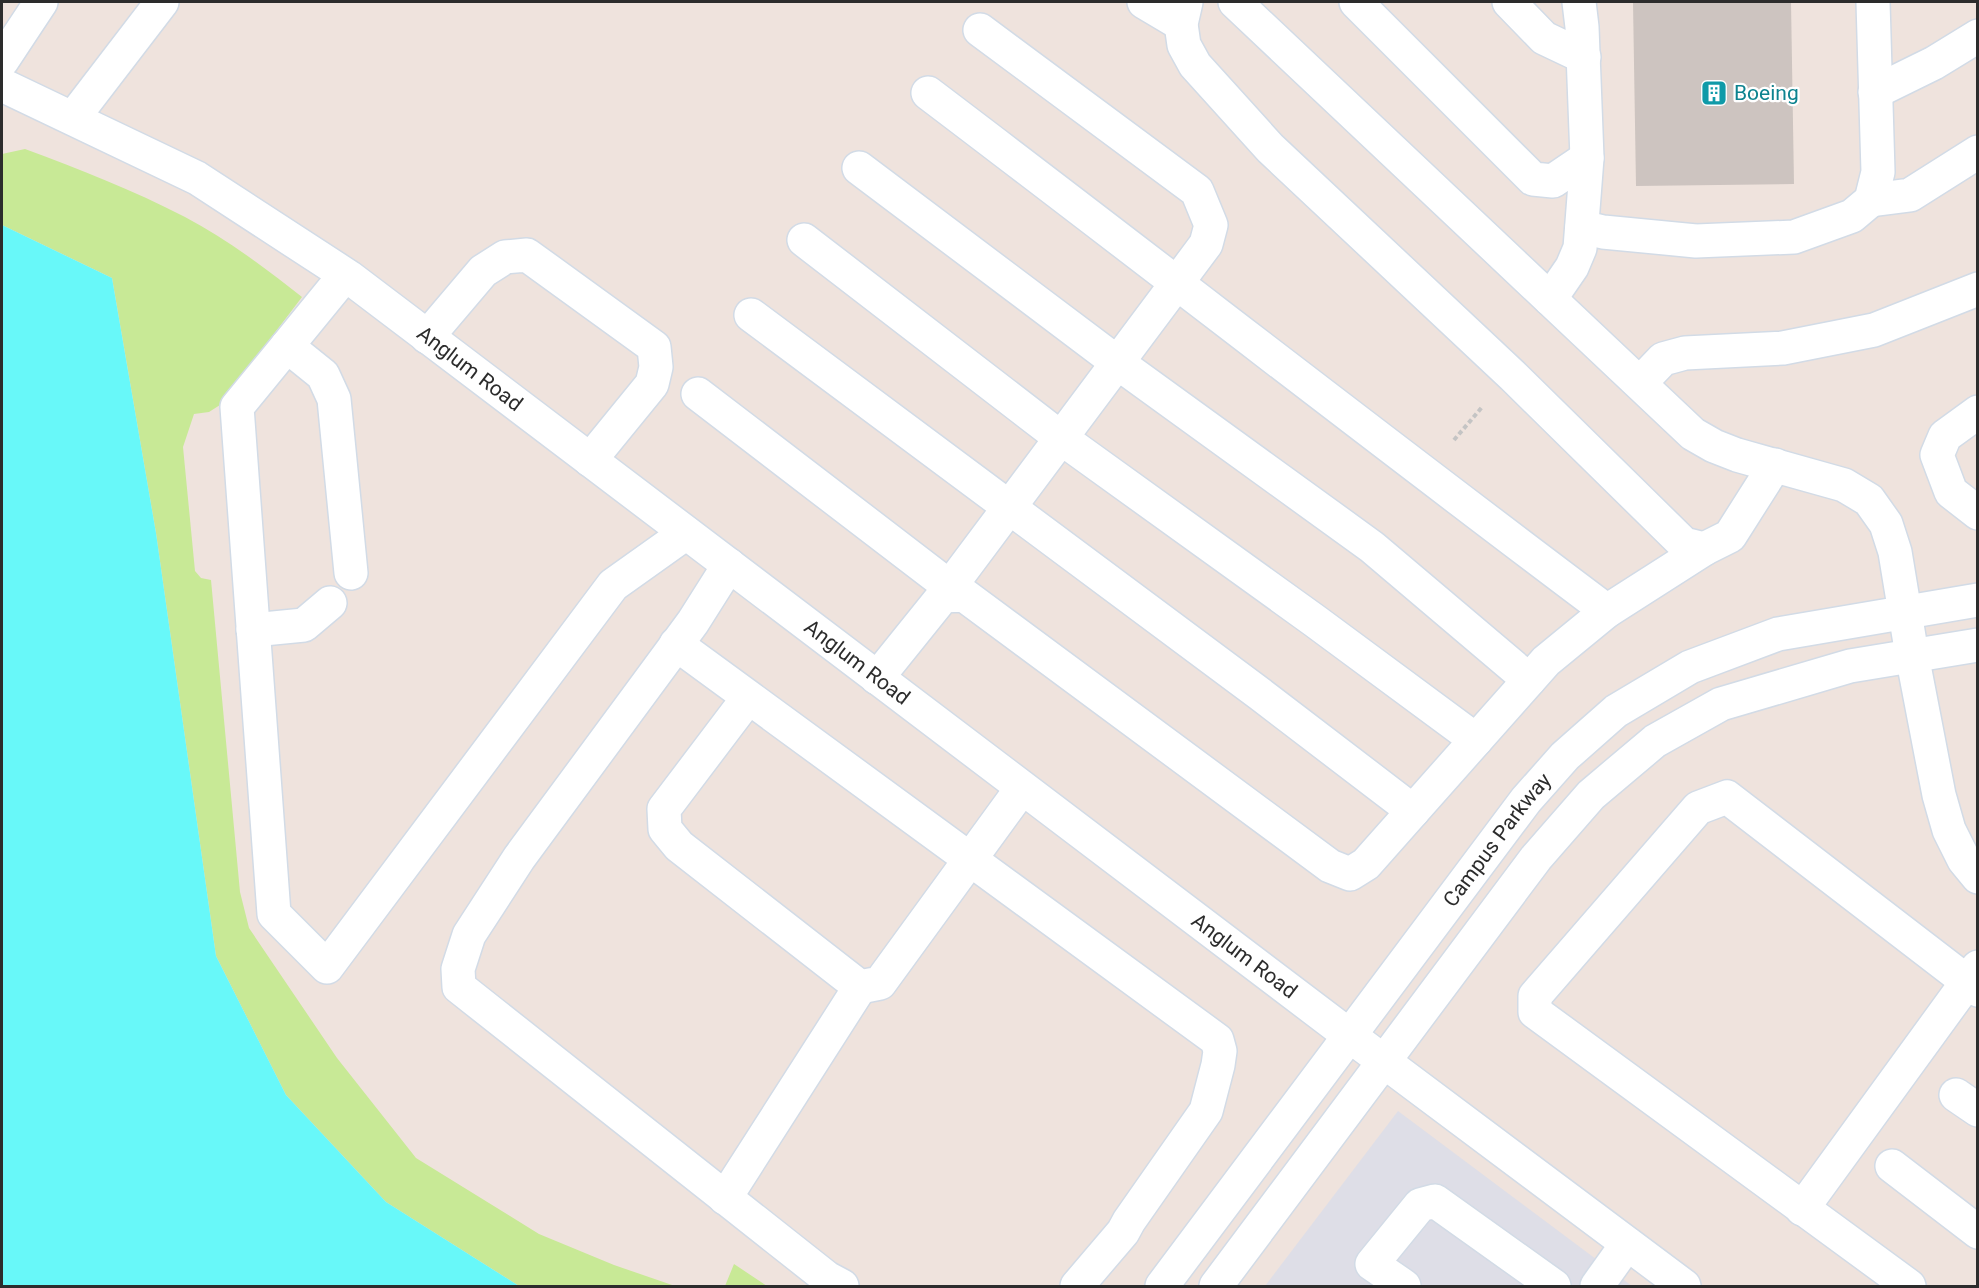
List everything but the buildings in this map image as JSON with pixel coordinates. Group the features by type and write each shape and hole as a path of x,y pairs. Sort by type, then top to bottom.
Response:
{"street":[{"path":"2,61 41,2"},
{"path":"73,118 162,2"},
{"path":"1144,2 1183,13 1184,45 1195,65 1270,148 1513,376 1684,544 1704,549"},
{"path":"1236,2 1693,434 1737,455 1844,485 1869,500 1886,524 1896,552 1912,655 1939,795 1947,821 1965,860 1977,877"},
{"path":"1356,2 1533,178 1553,181 1587,158"},
{"path":"1509,2 1544,38 1584,57"},
{"path":"1550,299 1572,267 1580,248 1587,158 1584,57 1579,2"},
{"path":"1871,200 1878,172 1873,2"},
{"path":"877,678 1010,507 1178,282 1206,244 1211,225 1197,191 980,30"},
{"path":"1875,92 1934,63 1977,36"},
{"name":"Anglum Road","path":"2,85 197,178 345,275 1684,1287"},
{"path":"928,93 1178,282 1426,476 1607,611"},
{"path":"1582,227 1603,232 1696,241 1794,237 1852,216 1871,200 1910,195 1977,152"},
{"path":"859,168 1118,363 1372,547 1529,680"},
{"path":"804,240 1061,438 1476,740"},
{"path":"428,337 483,271 505,256 527,255 654,348 656,367 652,384 590,460"},
{"path":"345,275 237,407 274,914 327,967 613,585 686,533"},
{"path":"1640,383 1663,359 1685,352 1784,348 1874,330 1977,289"},
{"path":"751,315 1413,811"},
{"path":"287,346 323,375 334,399 351,573"},
{"path":"698,393 946,591 963,595 1330,866 1350,874 1366,864 1546,661 1607,611 1704,549 1730,536 1775,465"},
{"path":"1977,412 1945,436 1937,455 1951,492 1977,513"},
{"path":"729,565 676,644 519,858 469,935 458,969 459,987 827,1278 842,1287"},
{"name":"Campus Parkway","path":"1162,1287 1526,800 1565,756 1616,711 1690,668 1778,634 1977,600"},
{"path":"254,630 304,625 330,603"},
{"path":"676,644 1218,1040 1220,1051 1218,1065 1206,1111 1123,1232 1077,1287"},
{"name":"Campus Parkway","path":"1216,1287 1536,858 1591,795 1655,741 1722,705 1850,666 1977,645"},
{"path":"748,698 664,809 665,828 679,846 860,987"},
{"path":"725,1198 860,987 880,983 1022,788"},
{"path":"1802,1209 1974,980 1727,796 1698,808 1535,996 1535,1012 1802,1209 1909,1287"},
{"path":"1892,1166 1977,1232"},
{"path":"1404,1287 1364,1275 1420,1205 1435,1201 1554,1287"},
{"path":"1598,1287 1628,1244"}],"path":[{"path":"1454,440 1483,406"}],"shaded area":[{"path":"1398,1111 1632,1286 1265,1286"}],"green space":[{"path":"25,149 106,180 185,217 231,244 302,297 220,405 209,412 194,414 183,447 195,571 201,578 211,580 240,892 249,928 337,1058 416,1158 539,1234 614,1265 675,1286 519,1286 386,1202 286,1095 216,956 156,533 112,278 2,225 2,154"},
{"path":"734,1264 767,1286 725,1286"}],"water":[{"path":"2,225 112,278 156,533 216,956 286,1095 386,1202 519,1286 2,1286"}],"place":[{"name":"Boeing","path":"1714,93"}]}
